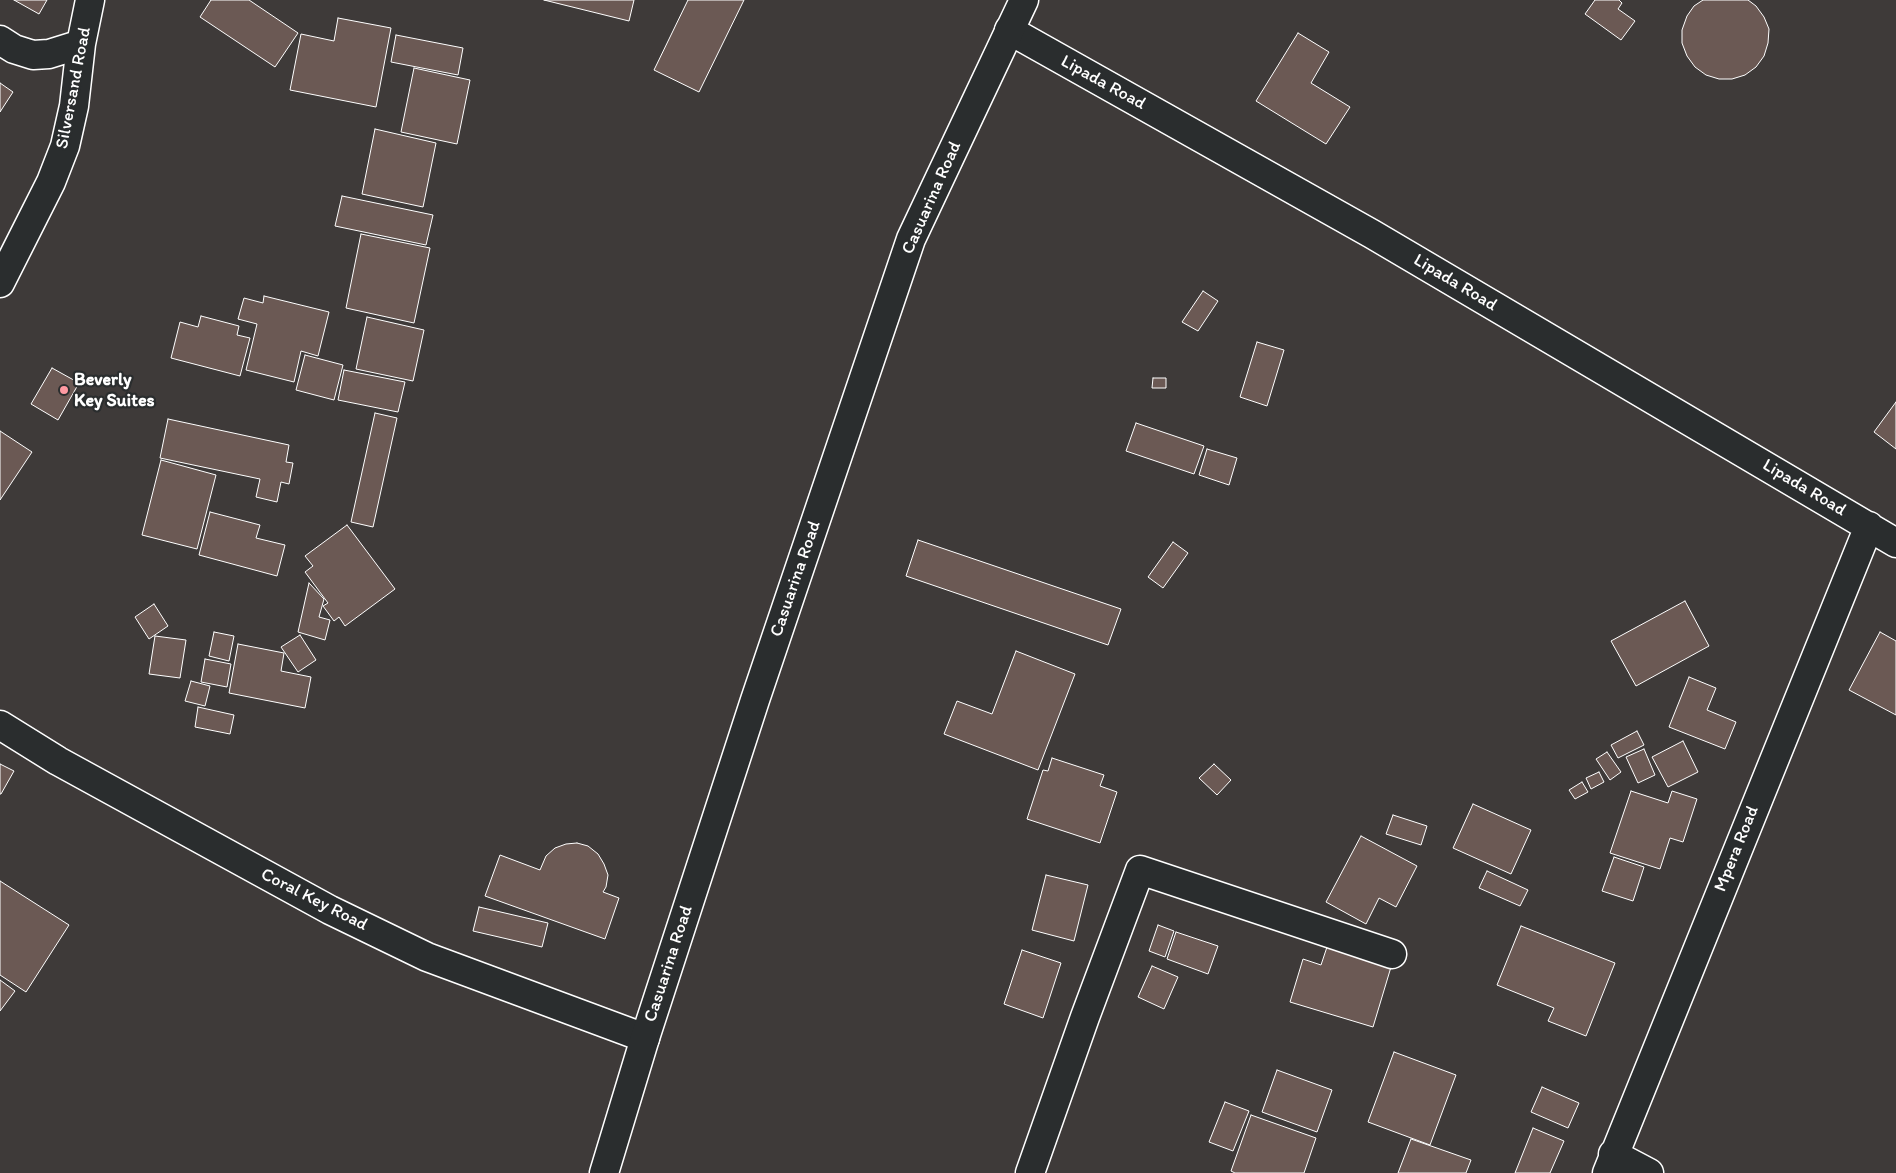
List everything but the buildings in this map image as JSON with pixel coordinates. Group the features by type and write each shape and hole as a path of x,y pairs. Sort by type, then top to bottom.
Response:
{"street":[{"name":"Silversand Road","path":"0,283 51,182 65,146 74,106 90,0"},
{"name":"Casuarina Road","path":"604,1173 645,1038 755,700 911,239 1024,0"},
{"name":"Lipada Road","path":"1010,30 1372,234 1896,543"},
{"path":"0,40 14,49 33,55 49,54 82,44"},
{"name":"Mpera Road","path":"1610,1164 1869,526"},
{"name":"Coral Key Road","path":"0,725 66,765 330,910 427,957 645,1038"},
{"path":"1030,1173 1085,1017 1140,870 1392,954"},
{"path":"1610,1164 1649,1173"}],"place":[{"name":"Beverly Key Suites","path":"64,390"}]}
